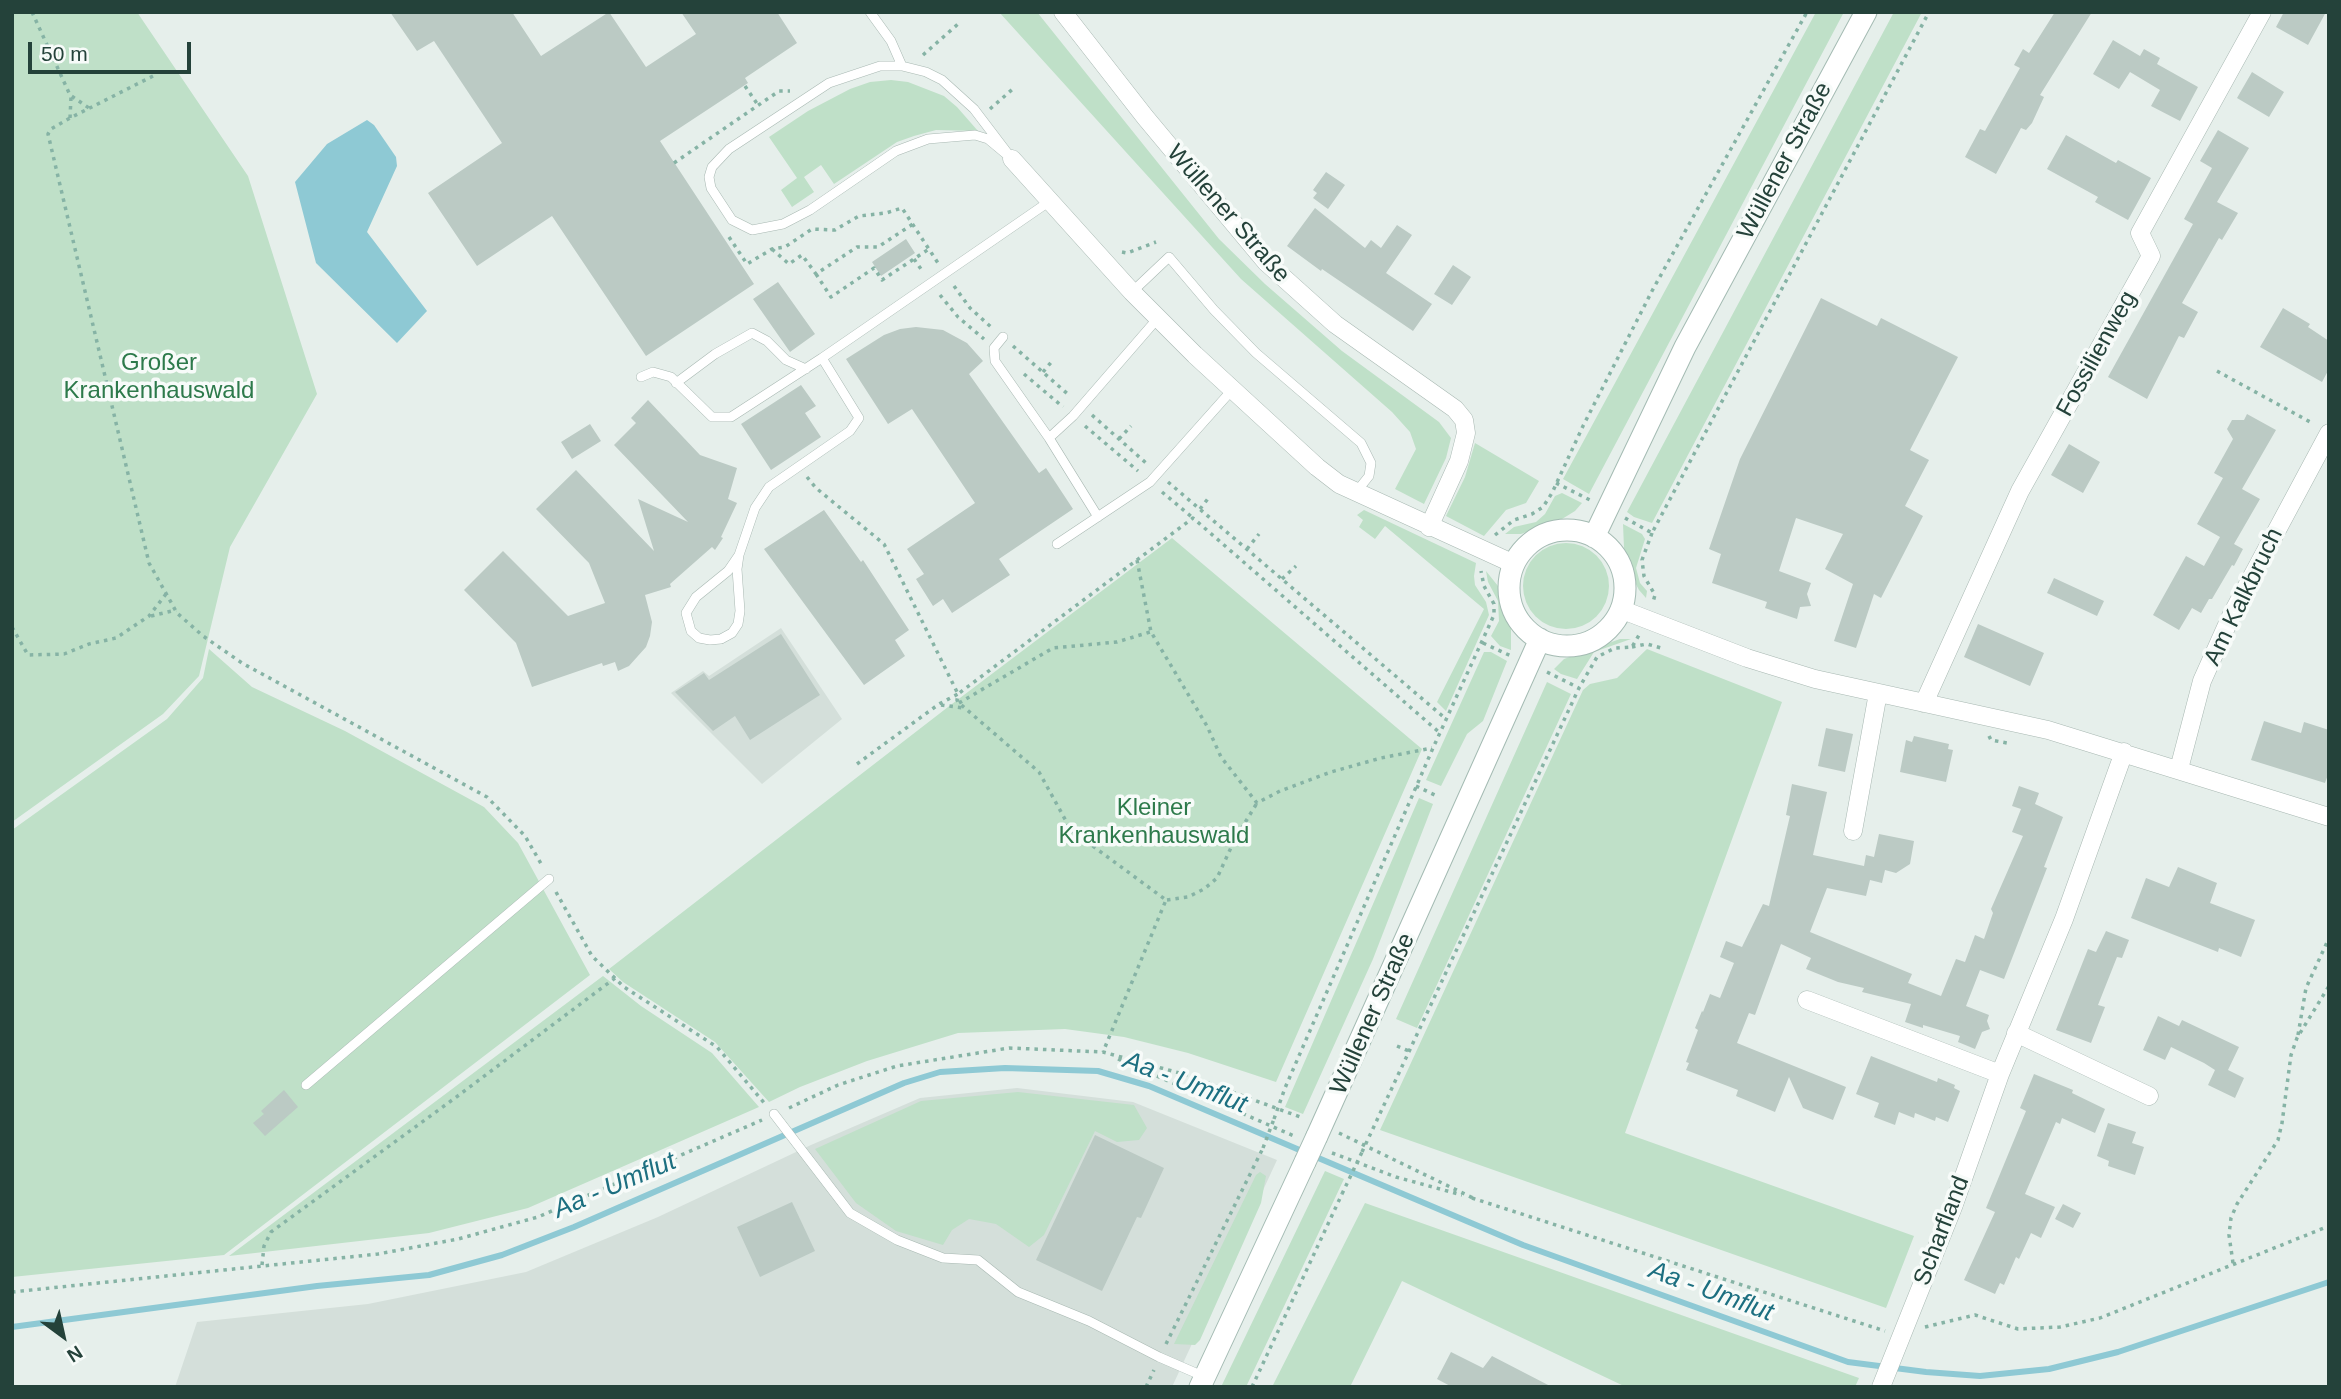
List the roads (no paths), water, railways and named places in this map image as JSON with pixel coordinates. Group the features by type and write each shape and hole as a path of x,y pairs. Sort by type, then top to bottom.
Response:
{"main road":[{"name":"Wüllener Straße","path":"1594,537 1685,347 1866,12"},
{"path":"1574,530 1594,537 1607,545 1618,560 1624,577 1624,596 1620,609 1608,628 1594,639 1576,645 1558,645 1540,639 1526,629 1516,615 1510,598 1509,581 1514,564 1524,548 1538,537 1556,531 1574,530"},
{"name":"Wüllener Straße","path":"1203,1382 1305,1162 1323,1138 1540,639"}],"street":[{"name":"Wüllener Straße","path":"1063,12 1153,127 1266,262 1335,324 1455,409 1464,420 1464,445 1429,527"},
{"name":"Fossilienweg","path":"1924,703 2020,491 2151,256 2140,233 2262,12"},
{"path":"1012,159 1132,292 1232,390 1317,467 1339,484 1514,564"},
{"name":"Am Kalkbruch","path":"2179,769 2202,681 2232,614 2329,432"},
{"path":"1620,609 1759,662 1815,679 2048,730 2329,817"},
{"path":"1853,831 1878,693"},
{"name":"Scharfland","path":"1883,1382 1953,1207 2016,1033 2064,919 2124,752"},
{"path":"1807,1000 2000,1074"},
{"path":"2016,1033 2150,1096"}],"lane":[{"path":"870,12 891,41 902,66"},
{"path":"880,66 902,66 926,72 942,80 974,108 1012,159 988,139 975,135 928,139 896,150 810,210 783,225 752,230 732,220 711,188 709,177 712,167 729,149 829,83 880,66"},
{"path":"641,377 653,372 671,377 712,417 732,417 1050,201"},
{"path":"1132,292 1169,257 1214,310 1256,353 1361,443 1371,463 1368,476 1357,491"},
{"path":"1049,438 1073,416 1158,318"},
{"path":"676,383 715,354 752,333 767,341 786,360 806,369"},
{"path":"1003,337 994,348 995,361 1049,438 1098,517"},
{"path":"740,555 728,571 696,597 686,612 691,631 699,638 721,639 732,633 738,624 740,611 737,569 740,555 755,508 769,487 850,431 859,418 822,358"},
{"path":"1058,544 1150,482 1232,390"},
{"path":"306,1085 549,879"},
{"path":"776,1117 850,1213 897,1240 943,1258 978,1259 1018,1292 1089,1321 1203,1382"}],"water":[{"path":"367,120 374,125 396,157 397,166 367,232 427,311 397,343 316,263 295,182 327,144"}],"waterway":[{"name":"Aa - Umflut","path":"12,1327 317,1286 429,1275 502,1255 574,1227 904,1083 940,1072 1005,1068 1098,1071 1149,1086 1523,1245 1848,1362 1980,1376 2049,1369 2118,1352 2329,1282"}],"park label":[{"name":"Großer Krankenhauswald","path":"159,377"},
{"name":"Kleiner Krankenhauswald","path":"1154,822"}]}
